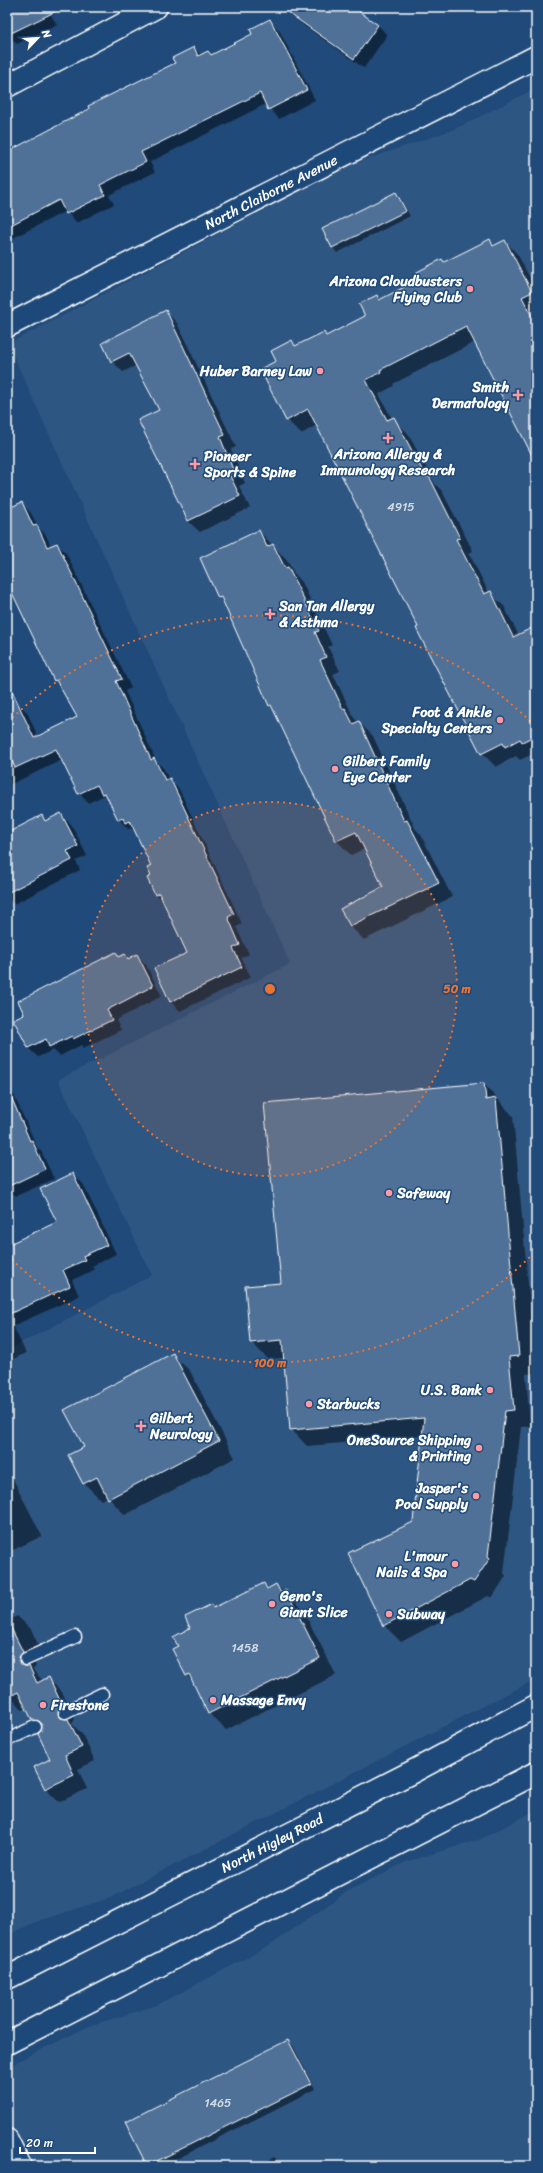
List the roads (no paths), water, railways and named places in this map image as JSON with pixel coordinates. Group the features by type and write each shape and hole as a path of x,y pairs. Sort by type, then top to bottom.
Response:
{"main road":[{"path":"7,86 127,13 156,7"},
{"name":"North Claiborne Avenue","path":"7,326 536,57"},
{"name":"North Higley Road","path":"7,1978 412,1772 536,1706"},
{"path":"7,2043 536,1773"},
{"path":"7,2140 20,2166"}],"lane":[{"path":"26,1658 75,1637"},
{"path":"65,1712 102,1694"},
{"path":"7,1740 35,1727"}],"place":[{"name":"Arizona Cloudbusters Flying Club","path":"470,289"},
{"name":"Huber Barney Law","path":"320,371"},
{"name":"Smith Dermatology","path":"518,395"},
{"name":"Arizona Allergy & Immunology Research","path":"388,438"},
{"name":"Pioneer Sports & Spine","path":"195,464"},
{"name":"San Tan Allergy & Asthma","path":"270,614"},
{"name":"Foot & Ankle Specialty Centers","path":"500,720"},
{"name":"Gilbert Family Eye Center","path":"335,769"},
{"name":"Safeway","path":"389,1193"},
{"name":"U.S. Bank","path":"490,1390"},
{"name":"Starbucks","path":"309,1404"},
{"name":"Gilbert Neurology","path":"141,1426"},
{"name":"OneSource Shipping & Printing","path":"479,1448"},
{"name":"Jasper's Pool Supply","path":"476,1496"},
{"name":"L'mour Nails & Spa","path":"455,1564"},
{"name":"Geno's Giant Slice","path":"272,1604"},
{"name":"Subway","path":"389,1614"},
{"name":"Massage Envy","path":"213,1700"},
{"name":"Firestone","path":"43,1705"}]}
